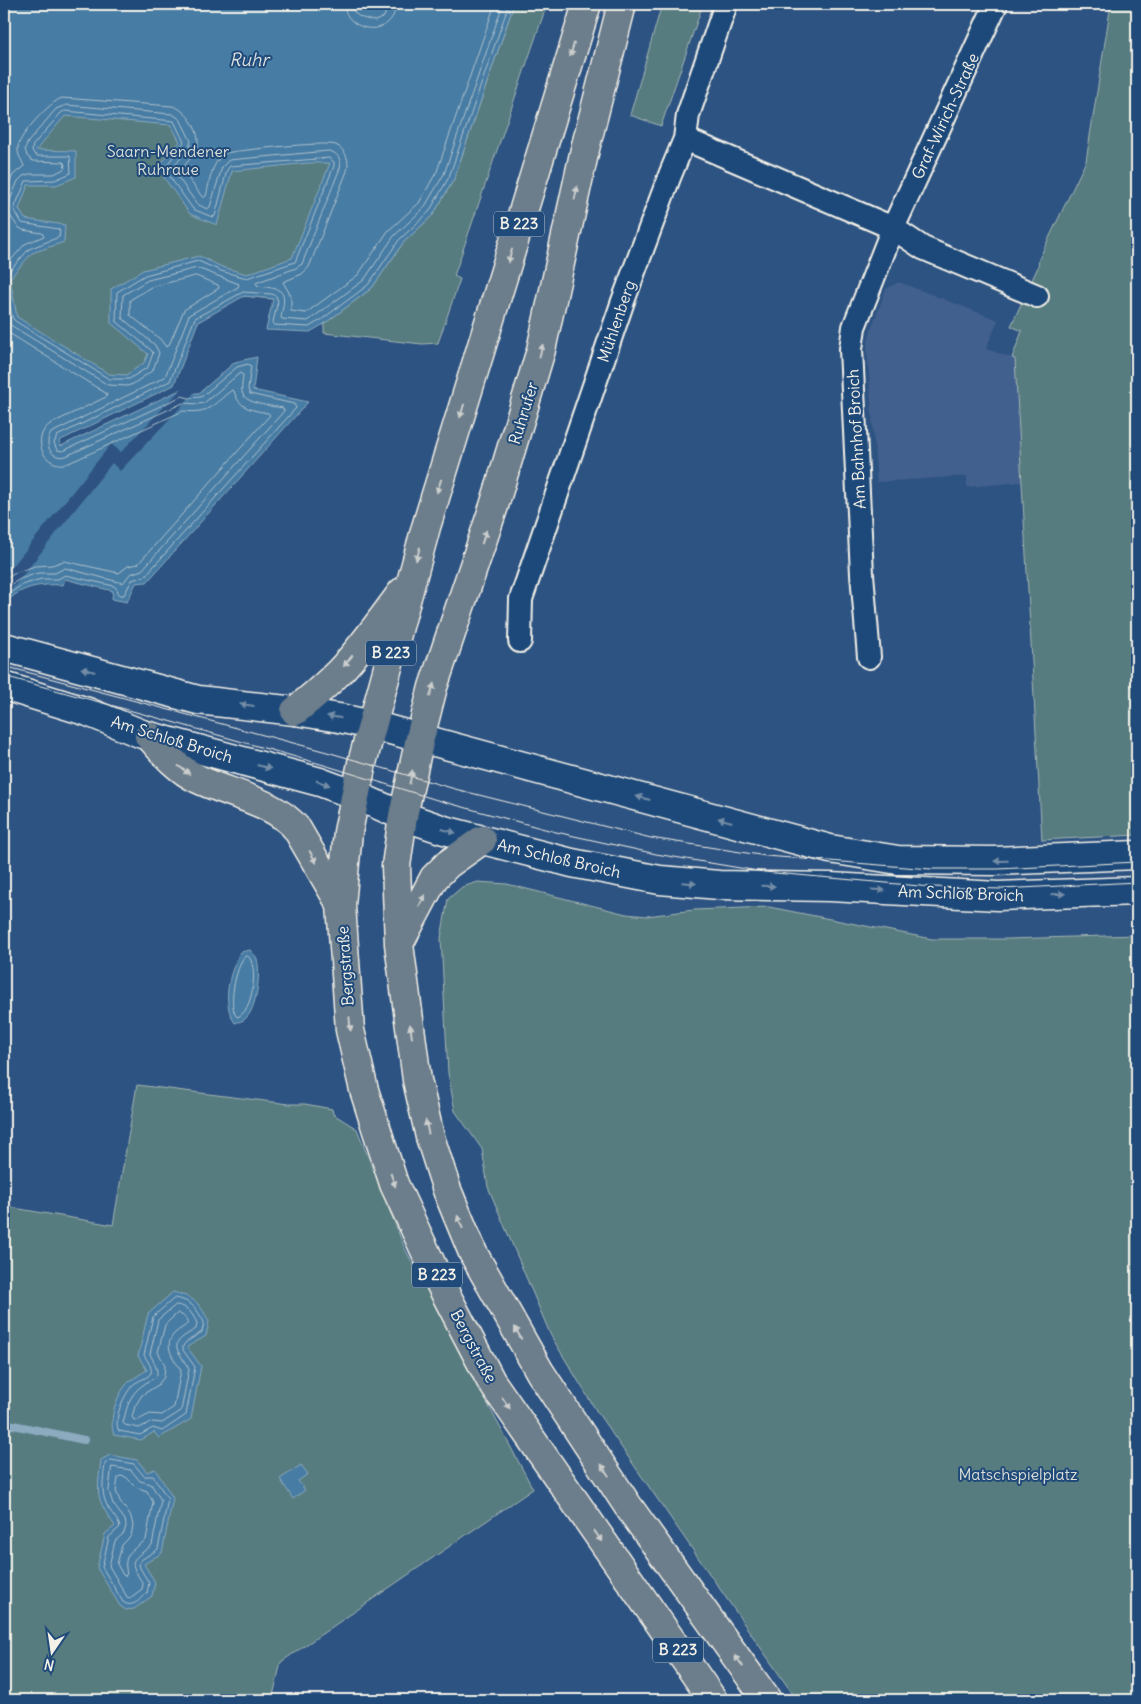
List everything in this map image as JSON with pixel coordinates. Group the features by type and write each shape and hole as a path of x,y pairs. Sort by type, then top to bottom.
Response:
{"main road":[{"name":"B 223","path":"355,795 410,581 587,4"},
{"name":"Ruhrufer","path":"403,816 433,687 494,506 542,350 585,149 622,4"},
{"path":"295,711 319,692 340,670 382,620 410,581"},
{"name":"Am Schloß Broich","path":"4,647 198,700 295,711 372,725 830,849 898,860 994,861 1137,855"},
{"name":"Am Schloß Broich","path":"4,686 88,712 146,735 320,782 403,816 444,830 572,863 660,880 719,885 830,887 998,896 1137,891"},
{"path":"146,735 168,758 196,779 257,802 288,818 297,829 341,905"},
{"name":"Bergstraße","path":"355,795 348,832 341,905 350,1030 364,1090 394,1184 442,1287 491,1381 713,1700"},
{"name":"B 223","path":"403,816 396,866 399,944 417,1080 430,1137 448,1190 473,1253 540,1372 628,1506 767,1700"},
{"path":"399,944 434,878 448,864 482,840"}],"street":[{"name":"Mühlenberg","path":"520,641 521,599 623,301 685,139 688,115 726,4"},
{"name":"Graf-Wirich-Straße","path":"893,228 996,4"},
{"path":"685,139 893,228 923,248 1037,296"},
{"name":"Am Bahnhof Broich","path":"869,657 862,574 851,349 854,327 893,228"}],"shaded area":[{"path":"899,282 998,320 986,349 1015,359 1023,482 967,487 967,476 877,482 867,348 871,329 886,289"}],"green space":[{"name":"Saarn-Mendener Ruhraue","path":"51,4 461,4 273,299 244,296 212,311 184,334 171,386 42,445 4,437 4,169"},
{"path":"514,4 547,4 454,276 460,279 438,343 422,344 324,333 324,324 372,288 403,243 433,215 454,179"},
{"path":"662,4 703,4 661,126 630,115"},
{"path":"1111,4 1137,4 1137,302 1133,315 1137,317 1137,835 1042,840 1015,359 1012,358 1022,331 1011,326 1038,267 1039,259 1086,161"},
{"name":"Matschspielplatz","path":"478,882 507,884 626,914 647,916 694,910 769,907 932,939 1137,935 1137,1700 797,1700 597,1412 551,1336 488,1187 482,1149 455,1111 448,1073 441,938 448,899 462,887"},
{"path":"137,1085 289,1104 305,1104 332,1109 333,1114 357,1129 405,1249 533,1489 281,1662 272,1700 4,1700 4,1201 8,1207 113,1225"}],"water":[{"name":"Ruhr","path":"4,4 356,4 375,10 378,4 514,4 454,179 433,215 403,243 372,288 324,324 310,332 266,330 273,299 244,296 198,322 174,385 59,441 61,446 182,389 190,393 199,393 235,362 257,357 253,390 308,402 147,582 136,583 127,602 112,599 113,591 65,579 63,585 31,587 17,593 4,604","holes":["65,116 171,125 180,142 157,168 190,214 217,225 232,171 308,163 330,163 292,258 247,274 222,267 199,256 143,270 111,289 111,323 148,354 144,363 126,375 109,374 17,317 10,278 32,253 64,242 65,225 25,219 19,209 28,185 56,185 76,177 76,151 36,150"]},
{"path":"250,950 256,958 258,965 257,990 249,1014 244,1020 235,1023 228,1006 230,977 241,952"},
{"path":"173,1292 187,1296 196,1302 209,1321 206,1336 187,1347 201,1366 191,1419 159,1438 154,1432 141,1440 114,1435 112,1429 113,1414 121,1392 130,1381 147,1370 138,1356 148,1314"},
{"path":"110,1455 137,1460 147,1472 155,1469 173,1498 162,1553 144,1564 155,1582 152,1596 134,1609 126,1610 120,1606 97,1568 105,1534 115,1526 101,1502 98,1489 101,1460"},
{"path":"301,1465 308,1474 298,1481 305,1490 293,1499 280,1479"}],"pier":[{"path":"183,387 197,390 120,471 112,463 4,599 4,577 111,444 121,452"}],"waterway":[{"path":"4,1423 84,1440"}],"tram line":[{"path":"4,666 327,752 455,789 651,838 766,856 931,869 998,869 1137,862"},
{"path":"4,676 324,765 437,800 556,832 656,854 764,872 931,887 1002,889 1137,882"}]}
